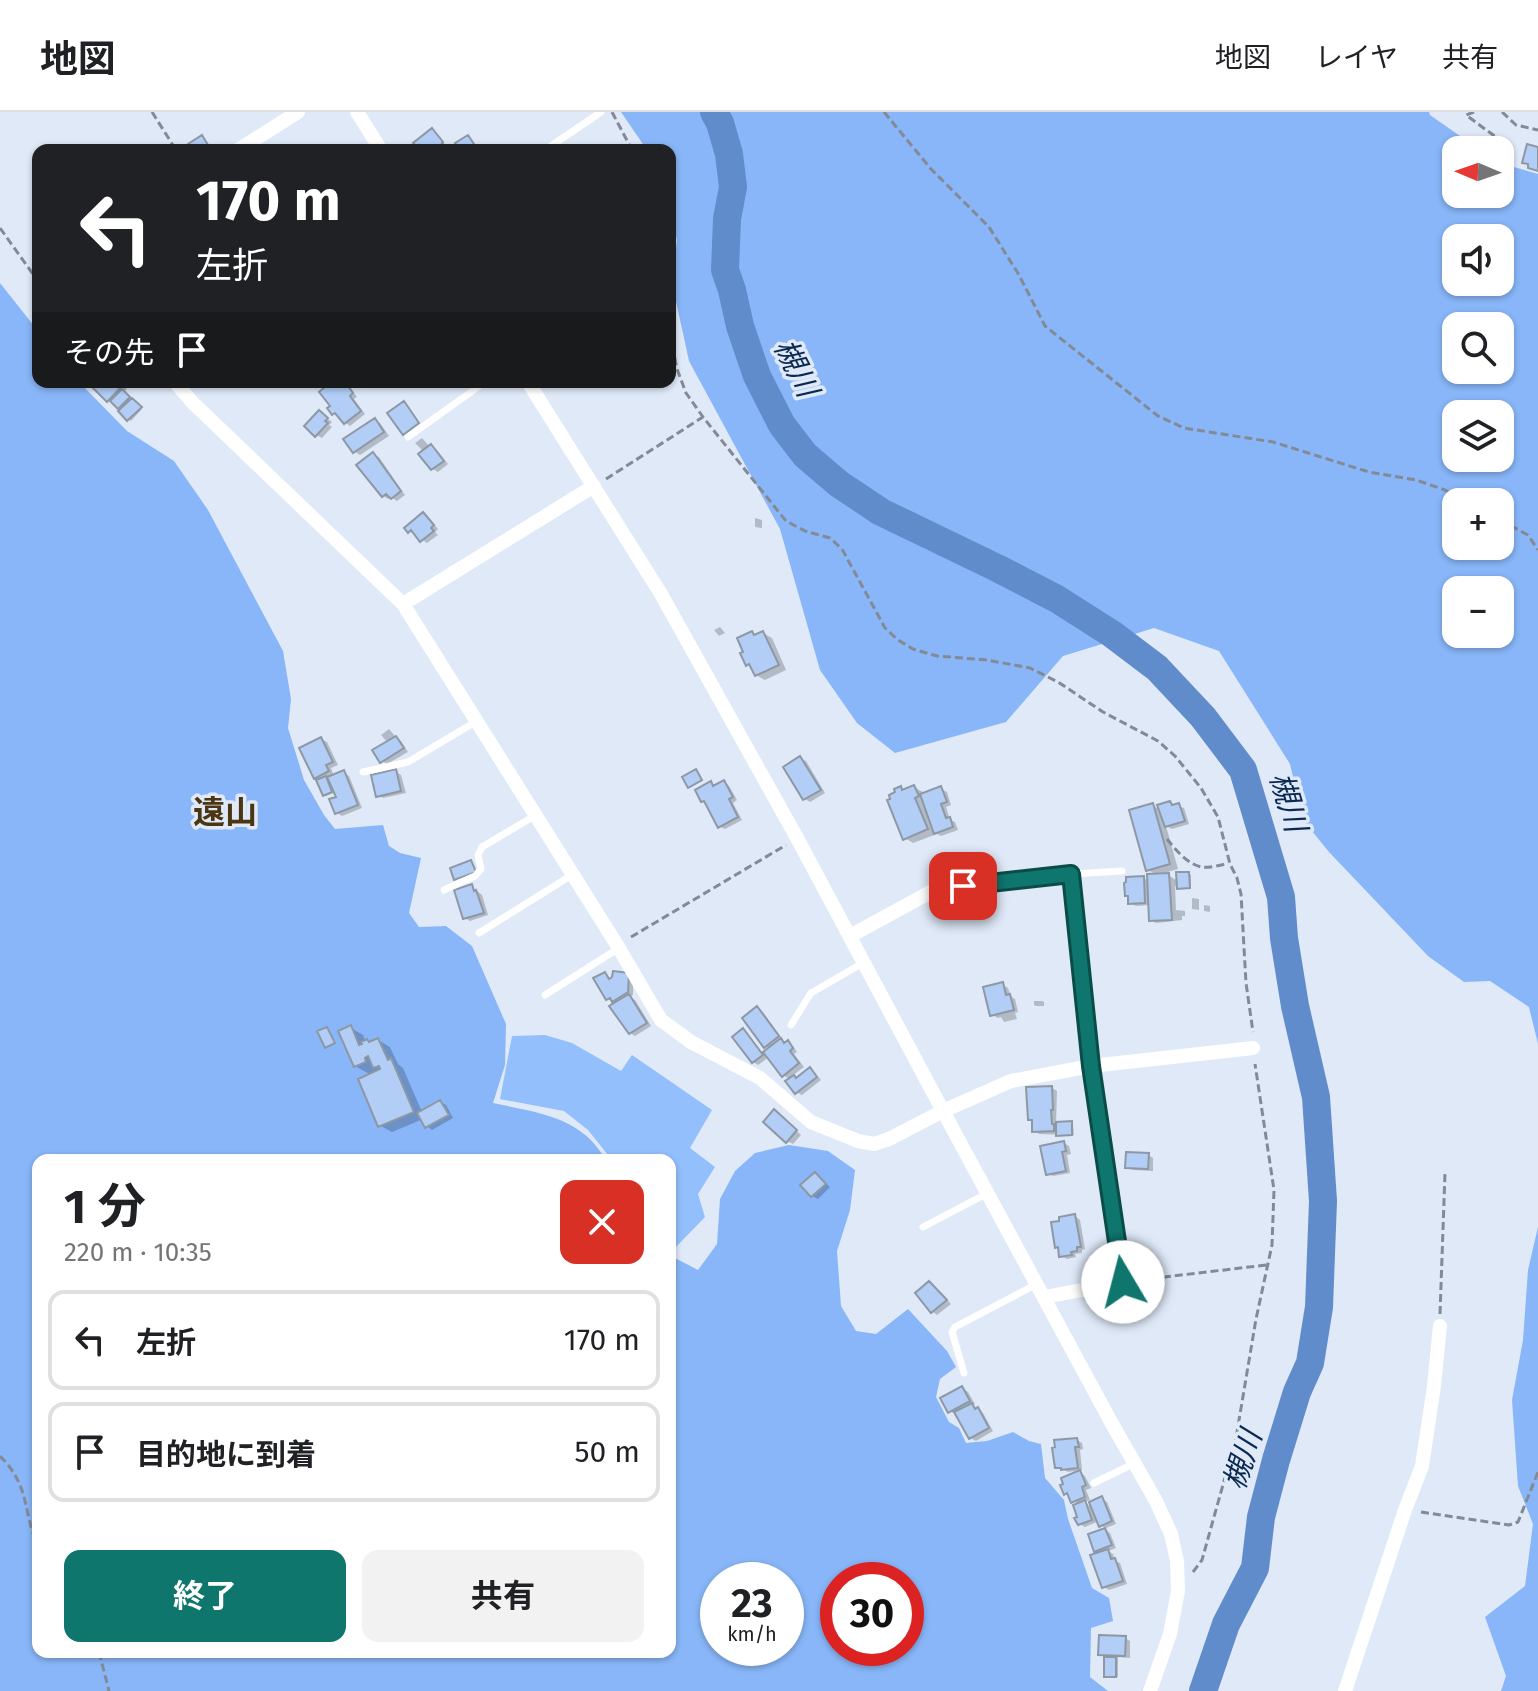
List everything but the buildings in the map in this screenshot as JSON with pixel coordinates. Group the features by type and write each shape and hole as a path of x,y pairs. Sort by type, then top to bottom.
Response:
{"street":[{"path":"247,144 298,112"},
{"path":"357,112 377,144"},
{"path":"180,388 403,604 618,946 661,1020 691,1042 760,1078 811,1122 858,1141 874,1144 1011,1081 1091,1066 1253,1048"},
{"path":"532,388 661,594 797,838 1156,1501 1171,1534 1177,1561 1178,1591 1175,1616 1150,1691"},
{"path":"403,604 594,486"},
{"path":"850,936 936,889 1071,874 1091,1066 1123,1282 1041,1290"},
{"path":"1345,1691 1422,1466 1440,1326"}],"lane":[{"path":"554,144 601,112"},
{"path":"408,437 477,388"},
{"path":"363,772 408,762 477,721"},
{"path":"444,890 475,876 481,869 478,855 482,847 536,815"},
{"path":"1071,874 1122,871"},
{"path":"479,933 572,874"},
{"path":"545,995 618,946"},
{"path":"791,1025 811,993 864,962"},
{"path":"923,1227 988,1193"},
{"path":"964,1373 952,1332 955,1327 1041,1290"},
{"path":"1094,1483 1135,1463"}],"path":[{"path":"152,112 172,144"},
{"path":"612,112 629,144"},
{"path":"884,112 931,169 989,227 1019,275 1045,326 1158,416 1184,428 1273,442 1369,472 1416,480 1442,489"},
{"path":"1474,112 1466,115 1494,136"},
{"path":"1502,112 1516,125 1538,130"},
{"path":"0,228 32,273"},
{"path":"676,364 686,393 703,417"},
{"path":"1514,528 1528,535 1538,550"},
{"path":"618,946 797,838"},
{"path":"1167,839 1176,851 1195,864 1203,867 1230,864"},
{"path":"1440,1326 1445,1173"},
{"path":"1123,1282 1267,1265"},
{"path":"0,1456 21,1484 32,1524"},
{"path":"1405,1510 1509,1525 1518,1522 1538,1472"},
{"path":"101,1658 109,1691"}],"shaded area":[{"path":"621,112 1429,112 1460,136 1442,136 1442,208 1514,208 1514,167 1538,174 1538,1044 1529,1007 1490,981 1464,982 1428,956 1329,852 1303,820 1290,764 1219,651 1154,628 1063,656 1006,722 895,753 857,723 820,670 780,529 689,361 676,301 676,144 643,144"},
{"path":"0,283 32,323 32,388 85,388 127,431 174,461 208,510 283,651 291,699 288,728 304,780 324,815 335,829 383,825 389,846 400,853 421,858 409,913 419,927 446,926 472,946 506,1024 505,1065 493,1103 542,1114 571,1125 596,1145 602,1154 32,1154 32,1658 676,1658 676,1259 698,1270 717,1244 720,1199 735,1171 755,1153 789,1145 828,1151 855,1170 850,1210 837,1251 841,1306 856,1331 876,1334 908,1309 947,1351 956,1367 940,1379 936,1397 949,1422 959,1428 966,1443 987,1441 1013,1432 1041,1444 1045,1478 1064,1500 1092,1588 1109,1598 1113,1621 1091,1628 1090,1677 1108,1691 0,1691"},
{"path":"545,1035 572,1043 621,1071 632,1055 712,1110 690,1148 715,1167 698,1194 705,1217 676,1247 676,1154 607,1154 588,1130 564,1111 500,1099 512,1036"},
{"path":"1538,1227 1538,1691 1501,1691 1506,1676 1485,1617 1525,1586 1533,1524 1518,1486 1512,1400 1523,1340 1528,1270"}],"waterway":[{"name":"槻川","path":"714,112 729,154 733,187 727,219 725,270 757,376 782,425 805,455 839,484 881,512 1057,599 1112,634 1157,668 1203,717 1243,770 1281,897 1295,1006 1316,1097 1323,1201 1319,1307 1310,1363 1297,1392 1261,1517 1255,1568 1226,1624 1203,1691"}],"district":[{"name":"遠山","path":"225,812"}],"route":[{"path":"963,886 1071,874 1091,1066 1123,1282"}]}
